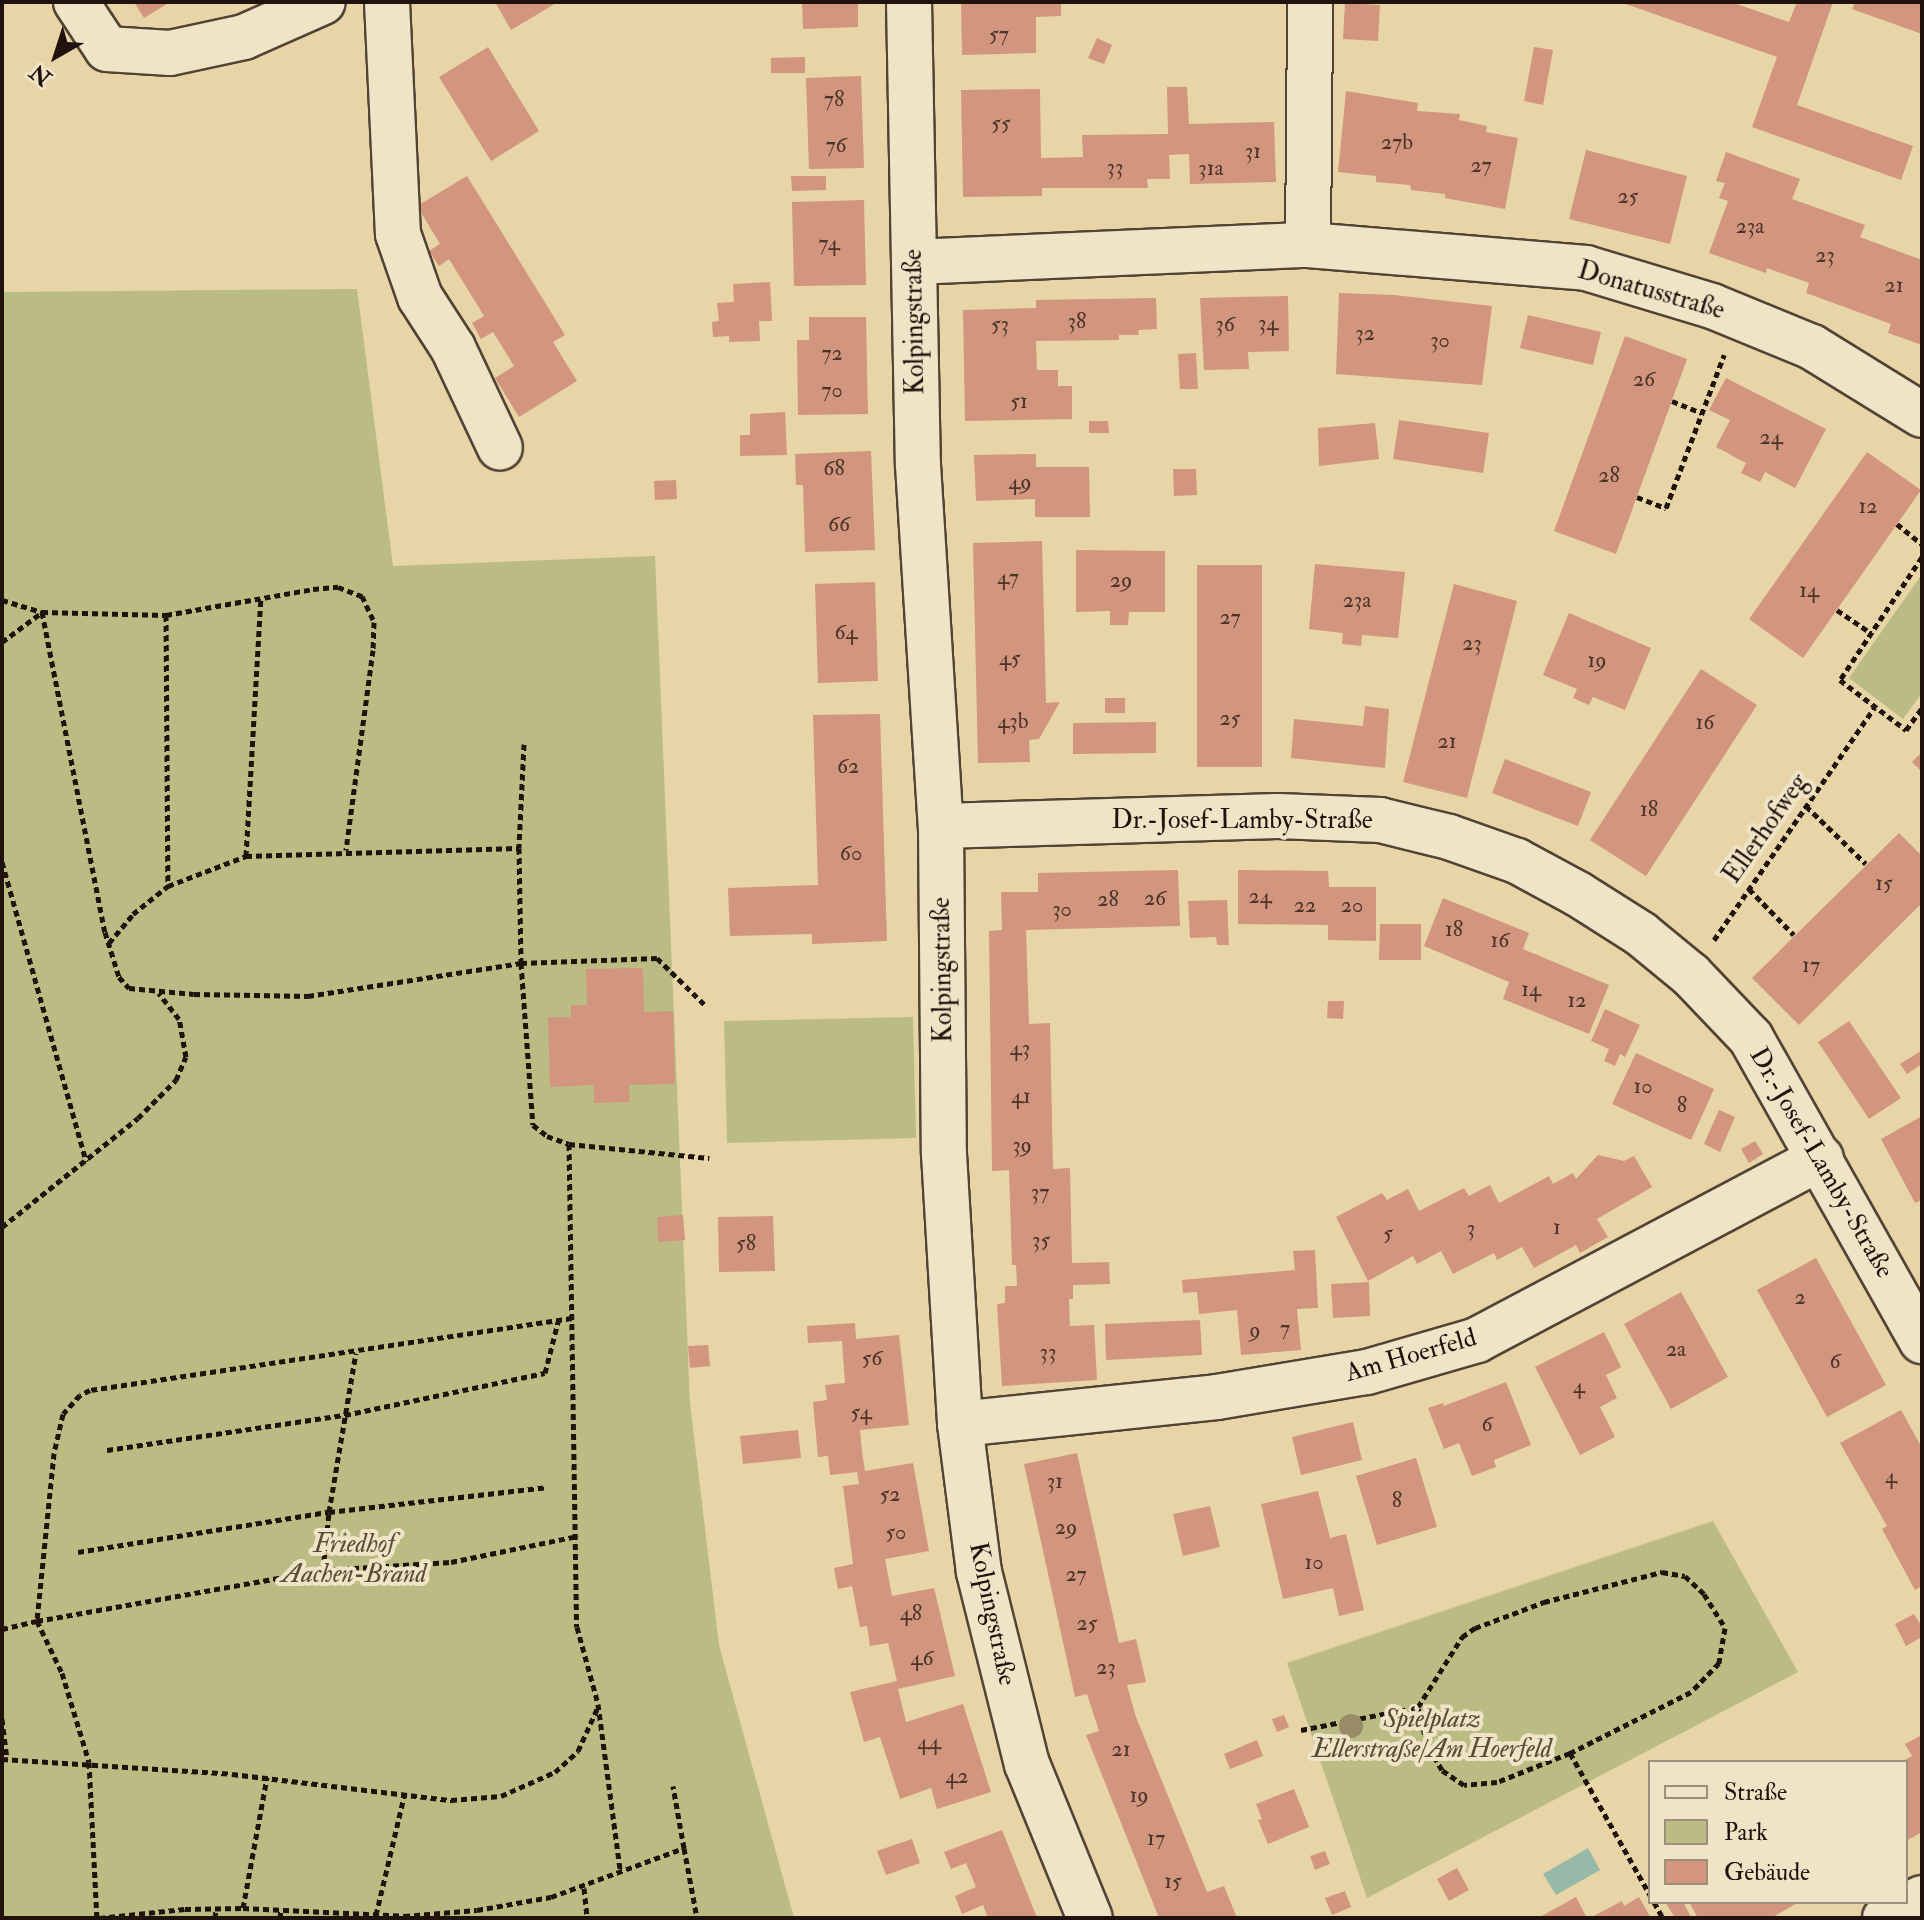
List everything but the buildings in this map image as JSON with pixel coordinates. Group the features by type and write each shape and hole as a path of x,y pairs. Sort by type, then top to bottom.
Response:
{"street":[{"path":"76,2 107,49 170,53 244,37 323,2"},
{"path":"387,2 398,234 420,297 453,348 500,448"},
{"name":"Kolpingstraße","path":"909,2 918,465 941,826 944,1169 960,1424 979,1572 1027,1764 1090,1918"},
{"path":"1308,245 1310,2"},
{"name":"Donatusstraße","path":"914,262 1308,245 1586,268 1739,317 1812,347 1922,415"},
{"name":"Dr.-Josef-Lamby-Straße","path":"941,826 1278,816 1380,820 1449,837 1517,861 1578,894 1641,934 1691,975 1751,1038 1922,1341"},
{"name":"Am Hoerfeld","path":"960,1424 1232,1395 1367,1372 1477,1340 1821,1158"},
{"path":"1885,1918 1922,1898"}],"path":[{"path":"1637,497 1666,508 1739,317"},
{"path":"1672,401 1702,413"},
{"path":"1897,524 1922,544"},
{"path":"1922,557 1840,680 1906,730 1922,708"},
{"path":"2,600 42,612 166,615 338,587 362,596 374,622 346,850"},
{"path":"246,856 261,599"},
{"path":"1837,610 1871,633"},
{"path":"2,642 42,612"},
{"path":"42,612 108,943 124,984 129,988 158,992 308,996 521,963 657,958 706,1006"},
{"path":"166,615 168,886"},
{"name":"Ellerhofweg","path":"1691,975 1875,707"},
{"path":"524,744 519,848 521,963 533,1125 547,1136 569,1144 709,1158"},
{"path":"1806,806 1866,864"},
{"path":"108,943 133,914 168,886 246,856 346,850 519,848"},
{"path":"2,862 86,1161"},
{"path":"1749,889 1794,935"},
{"path":"2,1227 86,1161 157,1099 185,1065 179,1019 158,992"},
{"path":"569,1144 578,1536 577,1627 598,1706 620,1869"},
{"path":"572,1318 356,1353 90,1390 80,1395 63,1414 54,1453 37,1621 62,1673 89,1762 98,1918 216,1908 425,1916 514,1904 584,1888 620,1869 684,1848"},
{"path":"107,1450 345,1415 545,1373 558,1322"},
{"path":"323,1570 329,1512 356,1353"},
{"path":"78,1552 329,1512 547,1487"},
{"path":"2,1629 323,1570 451,1562 578,1536"},
{"path":"1662,1572 1685,1576 1704,1594 1725,1628 1719,1663 1691,1692 1570,1753 1497,1782 1464,1785 1442,1770 1427,1744 1418,1707 1462,1637 1475,1628 1544,1602 1662,1572"},
{"path":"2,1719 5,1759 89,1762 267,1777 451,1800 501,1796 555,1772 578,1751 598,1706"},
{"path":"1301,1730 1418,1707"},
{"path":"1570,1753 1648,1891"},
{"path":"243,1908 267,1777"},
{"path":"673,1786 697,1918"},
{"path":"376,1915 405,1792"},
{"path":"584,1888 587,1918"},
{"path":"215,1918 216,1908"},
{"path":"280,1918 281,1909"}],"green space":[{"name":"Friedhof Aachen-Brand","path":"357,289 393,566 655,556 690,1403 719,1645 794,1918 2,1918 2,292"},
{"path":"1922,574 1922,693 1903,719 1849,678"},
{"path":"913,1017 916,1138 727,1143 724,1021"},
{"name":"Spielplatz Ellerstraße/Am Hoerfeld","path":"1713,1521 1798,1672 1367,1898 1287,1663"}],"shaded area":[{"path":"1588,1848 1600,1870 1556,1895 1543,1874"}]}
